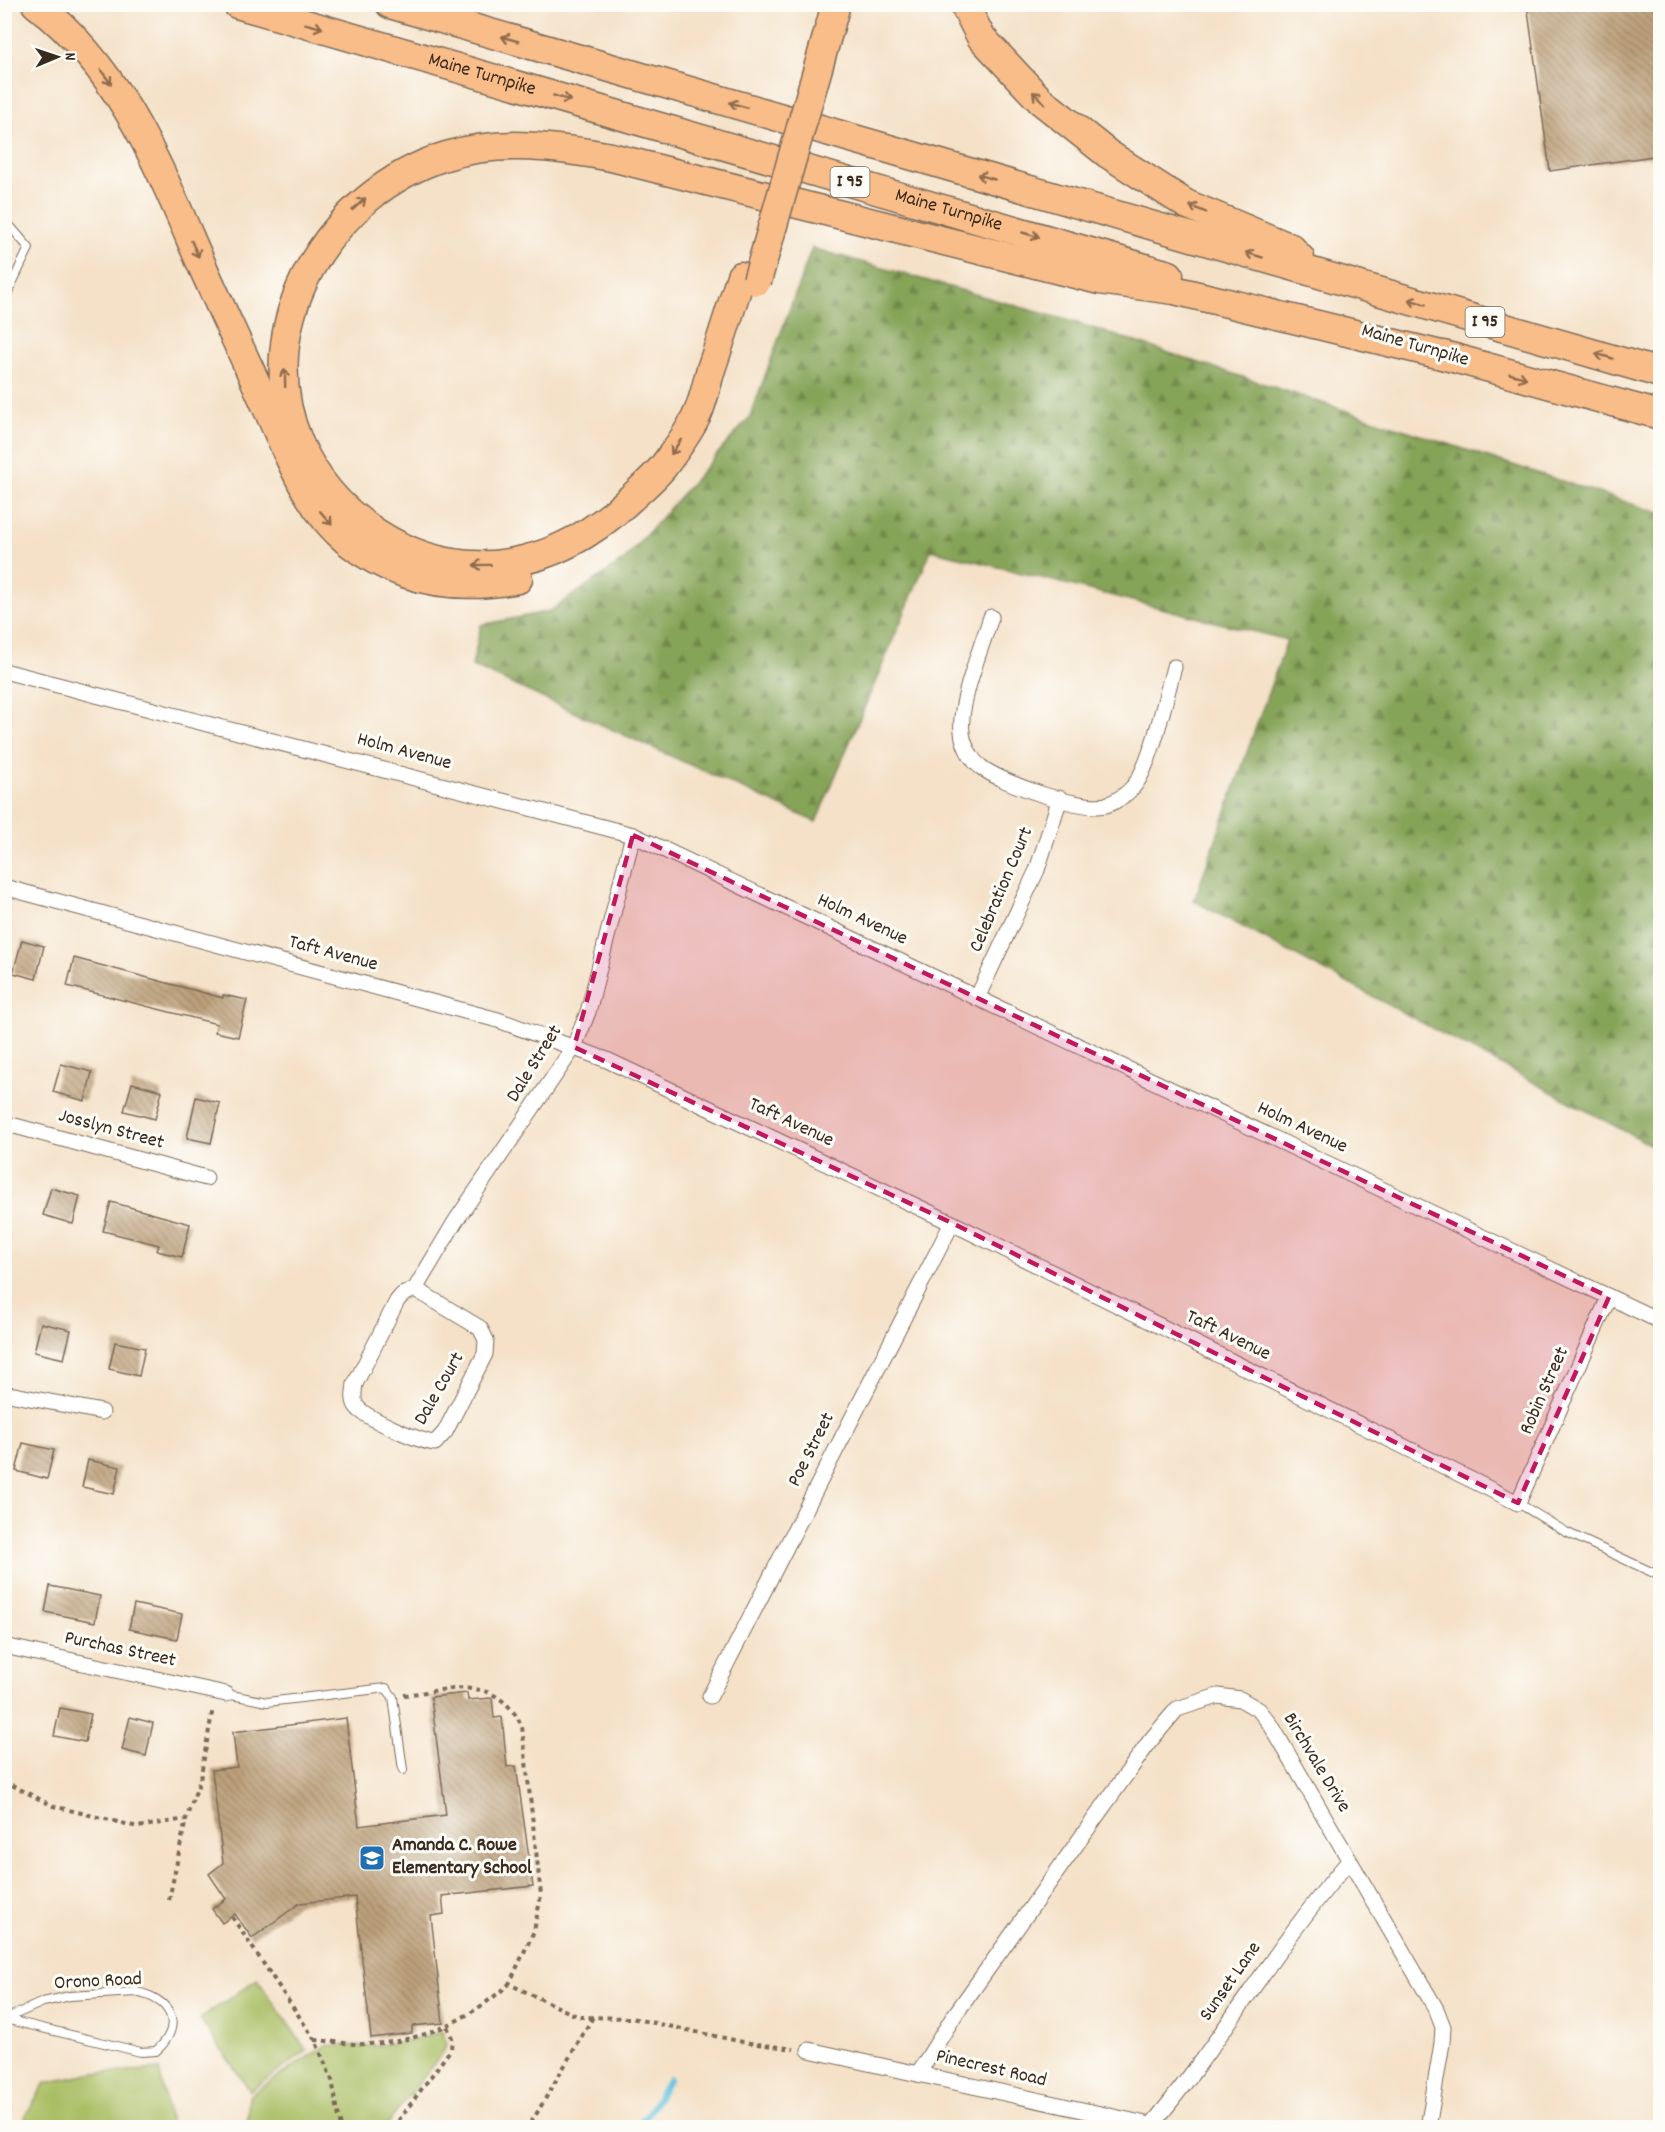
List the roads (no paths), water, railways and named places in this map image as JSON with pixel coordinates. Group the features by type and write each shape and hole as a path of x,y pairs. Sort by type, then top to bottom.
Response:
{"highway":[{"path":"36,4 74,39 105,75 137,124 154,155 215,295 315,506 347,541 386,566 407,575 452,585 499,583 566,566 606,544 682,474 712,425 749,278 824,14"},
{"name":"Maine Turnpike","path":"237,4 1462,360 1660,415"},
{"name":"Maine Turnpike","path":"390,4 1660,373"},
{"path":"964,4 981,37 1040,100 1108,154 1186,204 1291,248 1310,271"},
{"path":"749,278 696,418 662,468 645,487 596,530 555,551 510,563 463,565 440,561 396,546 358,521 327,491 299,442 289,411 286,388 287,342 294,307 307,274 332,233 364,199 404,172 448,155 471,150 518,146 565,149 611,157 1099,280 1174,290 1462,360"}],"street":[{"path":"991,617 962,712 962,732 967,749 979,766 996,776 1060,798 1090,805 1106,805 1122,797 1134,786 1143,770 1174,667"},
{"name":"Holm Avenue","path":"4,671 633,835 1660,1321"},
{"name":"Celebration Court","path":"977,998 1037,870 1060,798"},
{"name":"Dale Street","path":"415,1289 455,1222 574,1047 588,1011 633,835"},
{"name":"Taft Avenue","path":"4,887 498,1020 574,1047 641,1075 952,1223 1518,1503"},
{"name":"Josslyn Street","path":"4,1123 206,1178"},
{"name":"Poe Street","path":"710,1696 952,1223"},
{"name":"Dale Court","path":"415,1289 480,1328 486,1340 485,1354 445,1432 435,1443 419,1440 361,1411 354,1400 355,1384 397,1301 402,1295 415,1289"},
{"name":"Robin Street","path":"1518,1503 1609,1296"},
{"path":"4,1393 102,1412"},
{"name":"Purchas Street","path":"4,1646 221,1693"},
{"name":"Birchvale Drive","path":"918,2074 954,2016 1149,1741 1177,1709 1218,1696 1240,1699 1258,1710 1281,1740 1436,2009 1443,2027 1428,2127"},
{"name":"Sunset Lane","path":"1155,2127 1281,1948 1349,1861"},
{"name":"Pinecrest Road","path":"809,2050 1155,2127"}],"lane":[{"path":"4,219 29,248 4,300"},
{"path":"1518,1503 1566,1532 1660,1576"},
{"path":"221,1693 267,1702 378,1687 386,1688 393,1697 403,1770"},
{"name":"Orono Road","path":"136,1992 154,1996 165,2003 172,2030 166,2043 156,2051 141,2052 5,2019 43,2002 70,1996 136,1992"}],"waterway":[{"path":"632,2128 648,2115 669,2079"}],"place":[{"name":"Amanda C. Rowe Elementary School","path":"372,1858"}]}
